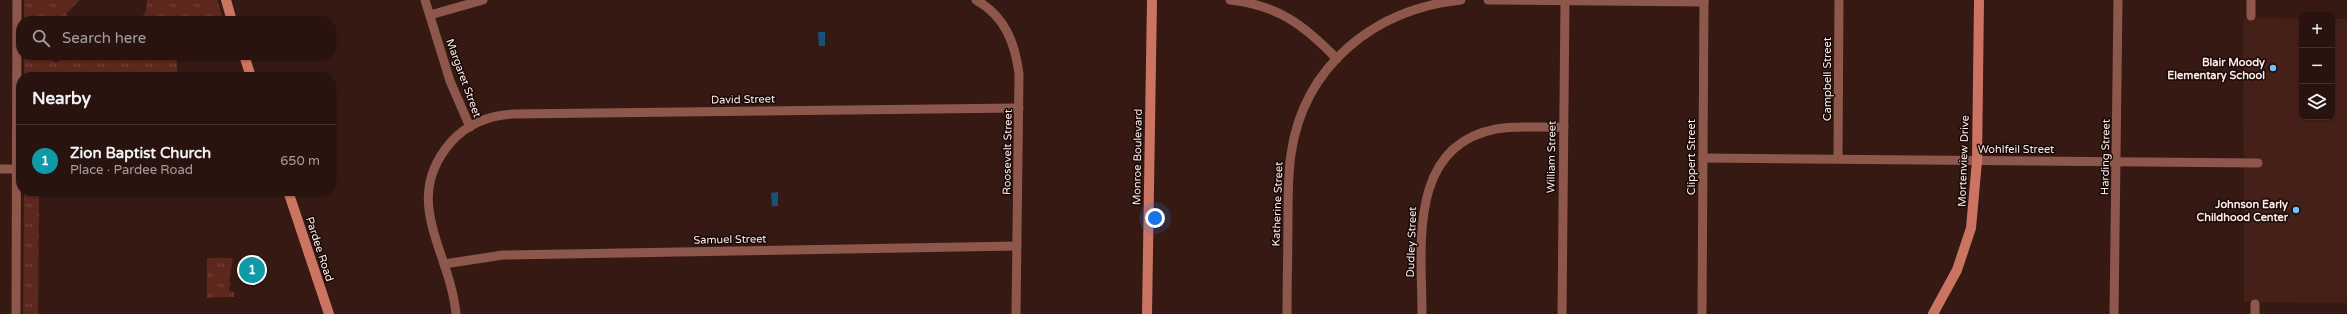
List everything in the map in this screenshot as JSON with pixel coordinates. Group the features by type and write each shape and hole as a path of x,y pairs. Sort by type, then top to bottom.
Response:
{"street":[{"path":"17,0 17,16"},
{"path":"226,0 231,16"},
{"name":"Margaret Street","path":"425,0 450,81 470,127 456,136 442,153 431,177 427,196 429,216 444,264 456,314"},
{"path":"430,15 483,0"},
{"path":"976,0 990,3"},
{"name":"Monroe Boulevard","path":"1147,314 1152,0"},
{"path":"1230,0 1249,2 1276,10 1300,24 1336,59 1356,39 1386,20 1423,6 1461,0"},
{"path":"1488,0 1704,1"},
{"name":"Campbell Street","path":"1838,158 1839,0"},
{"name":"Mortenview Drive","path":"1933,314 1947,291 1968,242 1975,204 1977,161 1978,0"},
{"name":"Harding Street","path":"2114,314 2118,0"},
{"path":"2251,0 2251,16"},
{"name":"William Street","path":"1562,314 1565,1"},
{"name":"Clippert Street","path":"1702,314 1704,1"},
{"name":"Roosevelt Street","path":"990,3 1002,22 1017,53 1020,74 1016,314"},
{"name":"Katherine Street","path":"1287,314 1288,173 1291,152 1299,122 1312,92 1336,59"},
{"path":"17,60 17,72"},
{"path":"246,60 249,72"},
{"name":"David Street","path":"470,127 480,120 509,114 1019,108"},
{"name":"Dudley Street","path":"1422,314 1423,208 1430,185 1440,166 1459,146 1480,134 1507,128 1564,127"},
{"name":"Wohlfeil Street","path":"1702,158 1838,158 1977,161 2258,163"},
{"path":"0,168 16,169"},
{"path":"16,314 17,196"},
{"name":"Pardee Road","path":"290,196 329,314"},
{"name":"Samuel Street","path":"444,264 503,255 1017,246"},
{"path":"2255,304 2255,314"}],"shaded area":[{"name":"Johnson Early Childhood Center","path":"2243,18 2299,19 2299,120 2335,120 2335,19 2347,19 2347,303 2244,302"}],"green space":[{"path":"24,0 80,0 66,14 68,16 24,16"},
{"path":"147,0 217,0 222,16 142,16 146,11"},
{"path":"24,60 53,60 56,63 59,60 176,60 178,72 24,72"},
{"path":"24,196 39,196 38,314 23,314"},
{"path":"207,258 233,258 229,291 234,292 234,297 207,298"}],"water":[{"path":"818,32 825,32 825,46 819,46"},
{"path":"778,192 778,206 772,206 771,193"}],"place":[{"name":"Blair Moody Elementary School","path":"2273,68"},
{"name":"Johnson Early Childhood Center","path":"2296,210"},
{"name":"Zion Baptist Church","path":"252,270"}]}
